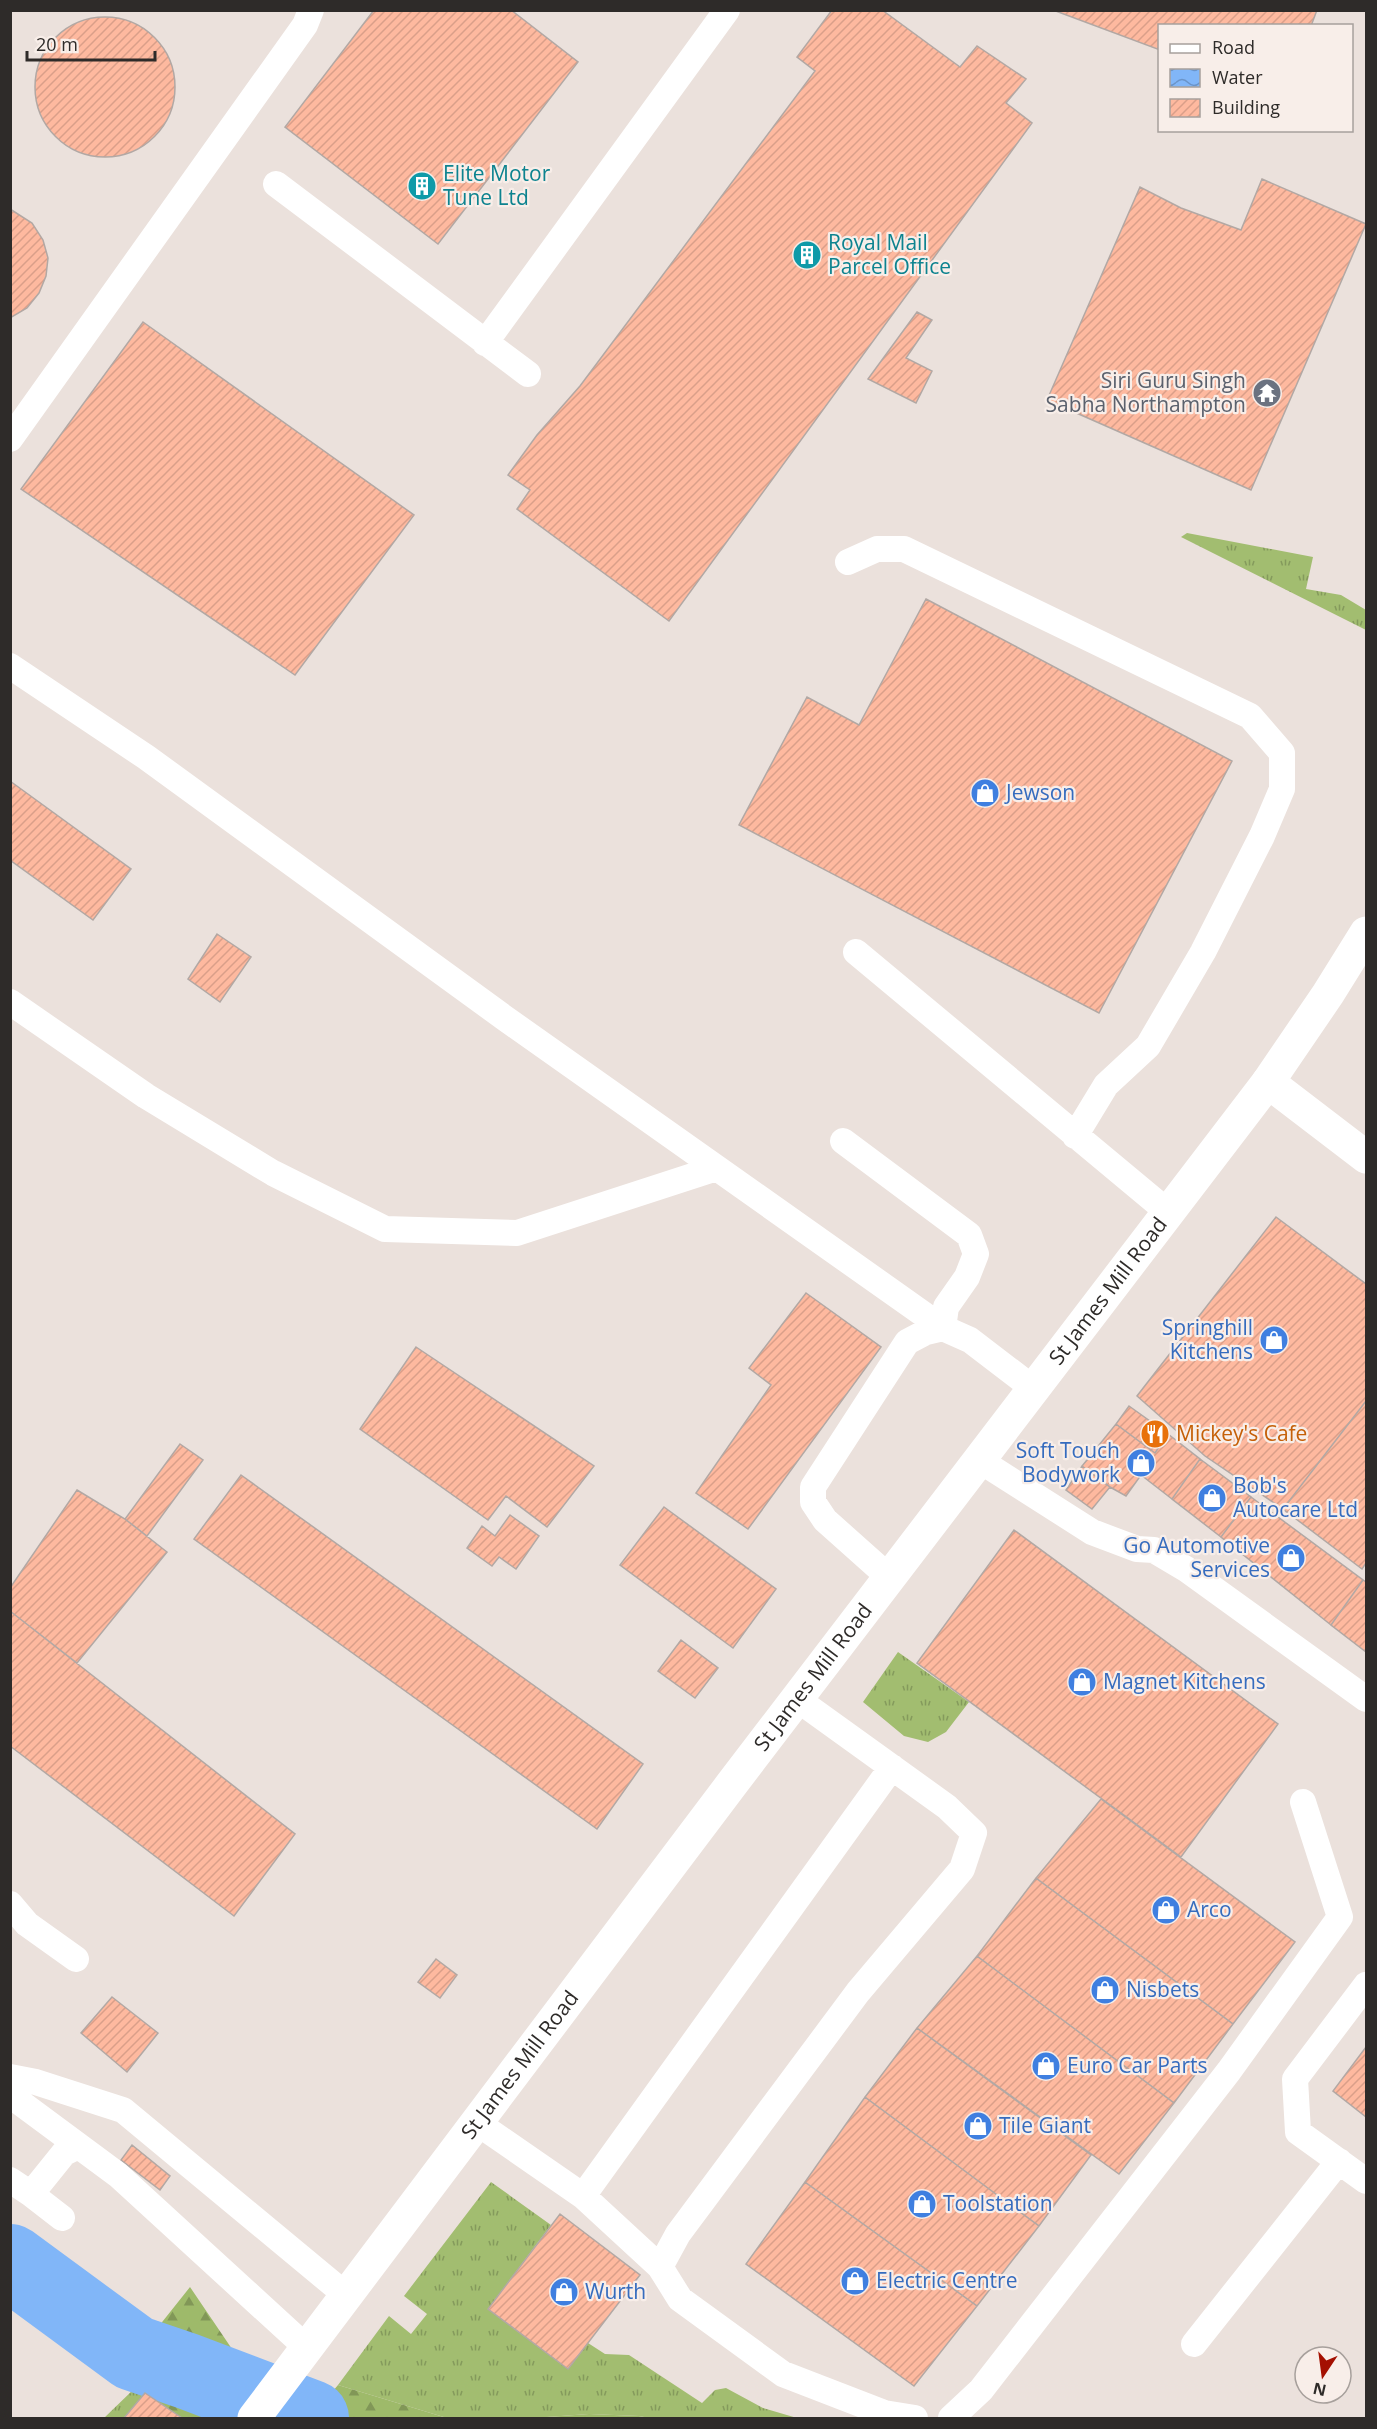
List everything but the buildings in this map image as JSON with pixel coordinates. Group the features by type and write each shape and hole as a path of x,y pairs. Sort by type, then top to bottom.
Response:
{"street":[{"name":"St James Mill Road","path":"254,2418 797,1699 1268,1082 1366,933"},
{"path":"1268,1082 1366,1157"}],"lane":[{"path":"10,439 305,25 311,10"},
{"path":"485,343 727,10"},
{"path":"276,184 528,374"},
{"path":"848,562 877,549 904,549 1250,716 1282,753 1282,789 1262,836 1203,952 1148,1046 1106,1085 1075,1136"},
{"path":"10,666 146,757 506,1019 943,1328 970,1340 1034,1389"},
{"path":"856,952 1168,1212"},
{"path":"10,1002 146,1096 263,1167 385,1229 517,1233 717,1168"},
{"path":"843,1141 969,1235 976,1254 967,1277 946,1306 943,1328"},
{"path":"890,1578 825,1520 813,1502 813,1487 907,1342 926,1332 943,1328"},
{"path":"979,1460 1092,1532 1137,1549 1154,1550 1186,1569 1366,1699"},
{"path":"660,2267 678,2234 858,1992 962,1869 974,1833 947,1808 797,1699"},
{"path":"583,2196 892,1767"},
{"path":"951,2418 981,2390 1229,2070 1341,1917 1303,1802"},
{"path":"10,1904 27,1924 76,1959"},
{"path":"1366,1985 1295,2079 1298,2132 1366,2181"},
{"path":"10,2077 36,2082 123,2110 346,2295"},
{"path":"10,2096 118,2175 307,2348"},
{"path":"476,2122 583,2196 660,2267 680,2299 783,2374 884,2413 915,2418"},
{"path":"62,2218 21,2187 64,2153 78,2145"},
{"path":"1194,2344 1339,2161"}],"green space":[{"path":"1187,533 1313,557 1306,589 1341,595 1366,610 1366,630 1181,537"},
{"path":"898,1652 969,1702 946,1732 928,1742 904,1736 863,1702"},
{"path":"491,2182 551,2225 488,2309 568,2369 588,2343 605,2354 629,2355 702,2403 715,2390 726,2388 763,2408 797,2418 649,2418 589,2414 533,2418 447,2418 338,2385 389,2316 411,2334 427,2314 404,2296"},
{"path":"10,2228 151,2336 190,2287 232,2349 237,2363 229,2376 159,2352 100,2320 45,2281 11,2252"},
{"path":"10,2276 21,2287 103,2340 211,2403 203,2418 182,2418 145,2393 134,2389 11,2295"},
{"path":"338,2385 447,2418 339,2418 317,2410"},
{"path":"134,2389 145,2393 124,2418 104,2418"},
{"path":"589,2414 639,2416 649,2418 533,2418"}],"water":[{"path":"11,2252 45,2281 119,2331 168,2356 229,2376 211,2403 115,2347 21,2287 11,2276"}],"waterway":[{"path":"10,2262 134,2353 311,2418"}],"place":[{"name":"Elite Motor Tune Ltd","path":"422,186"},
{"name":"Royal Mail Parcel Office","path":"807,255"},
{"name":"Siri Guru Singh Sabha Northampton","path":"1267,393"},
{"name":"Jewson","path":"985,793"},
{"name":"Springhill Kitchens","path":"1274,1340"},
{"name":"Mickey's Cafe","path":"1155,1434"},
{"name":"Soft Touch Bodywork","path":"1141,1463"},
{"name":"Bob's Autocare Ltd","path":"1212,1498"},
{"name":"Go Automotive Services","path":"1291,1558"},
{"name":"Magnet Kitchens","path":"1082,1682"},
{"name":"Arco","path":"1166,1910"},
{"name":"Nisbets","path":"1105,1990"},
{"name":"Euro Car Parts","path":"1046,2066"},
{"name":"Tile Giant","path":"978,2126"},
{"name":"Toolstation","path":"922,2204"},
{"name":"Electric Centre","path":"855,2281"},
{"name":"Wurth","path":"564,2292"}]}
